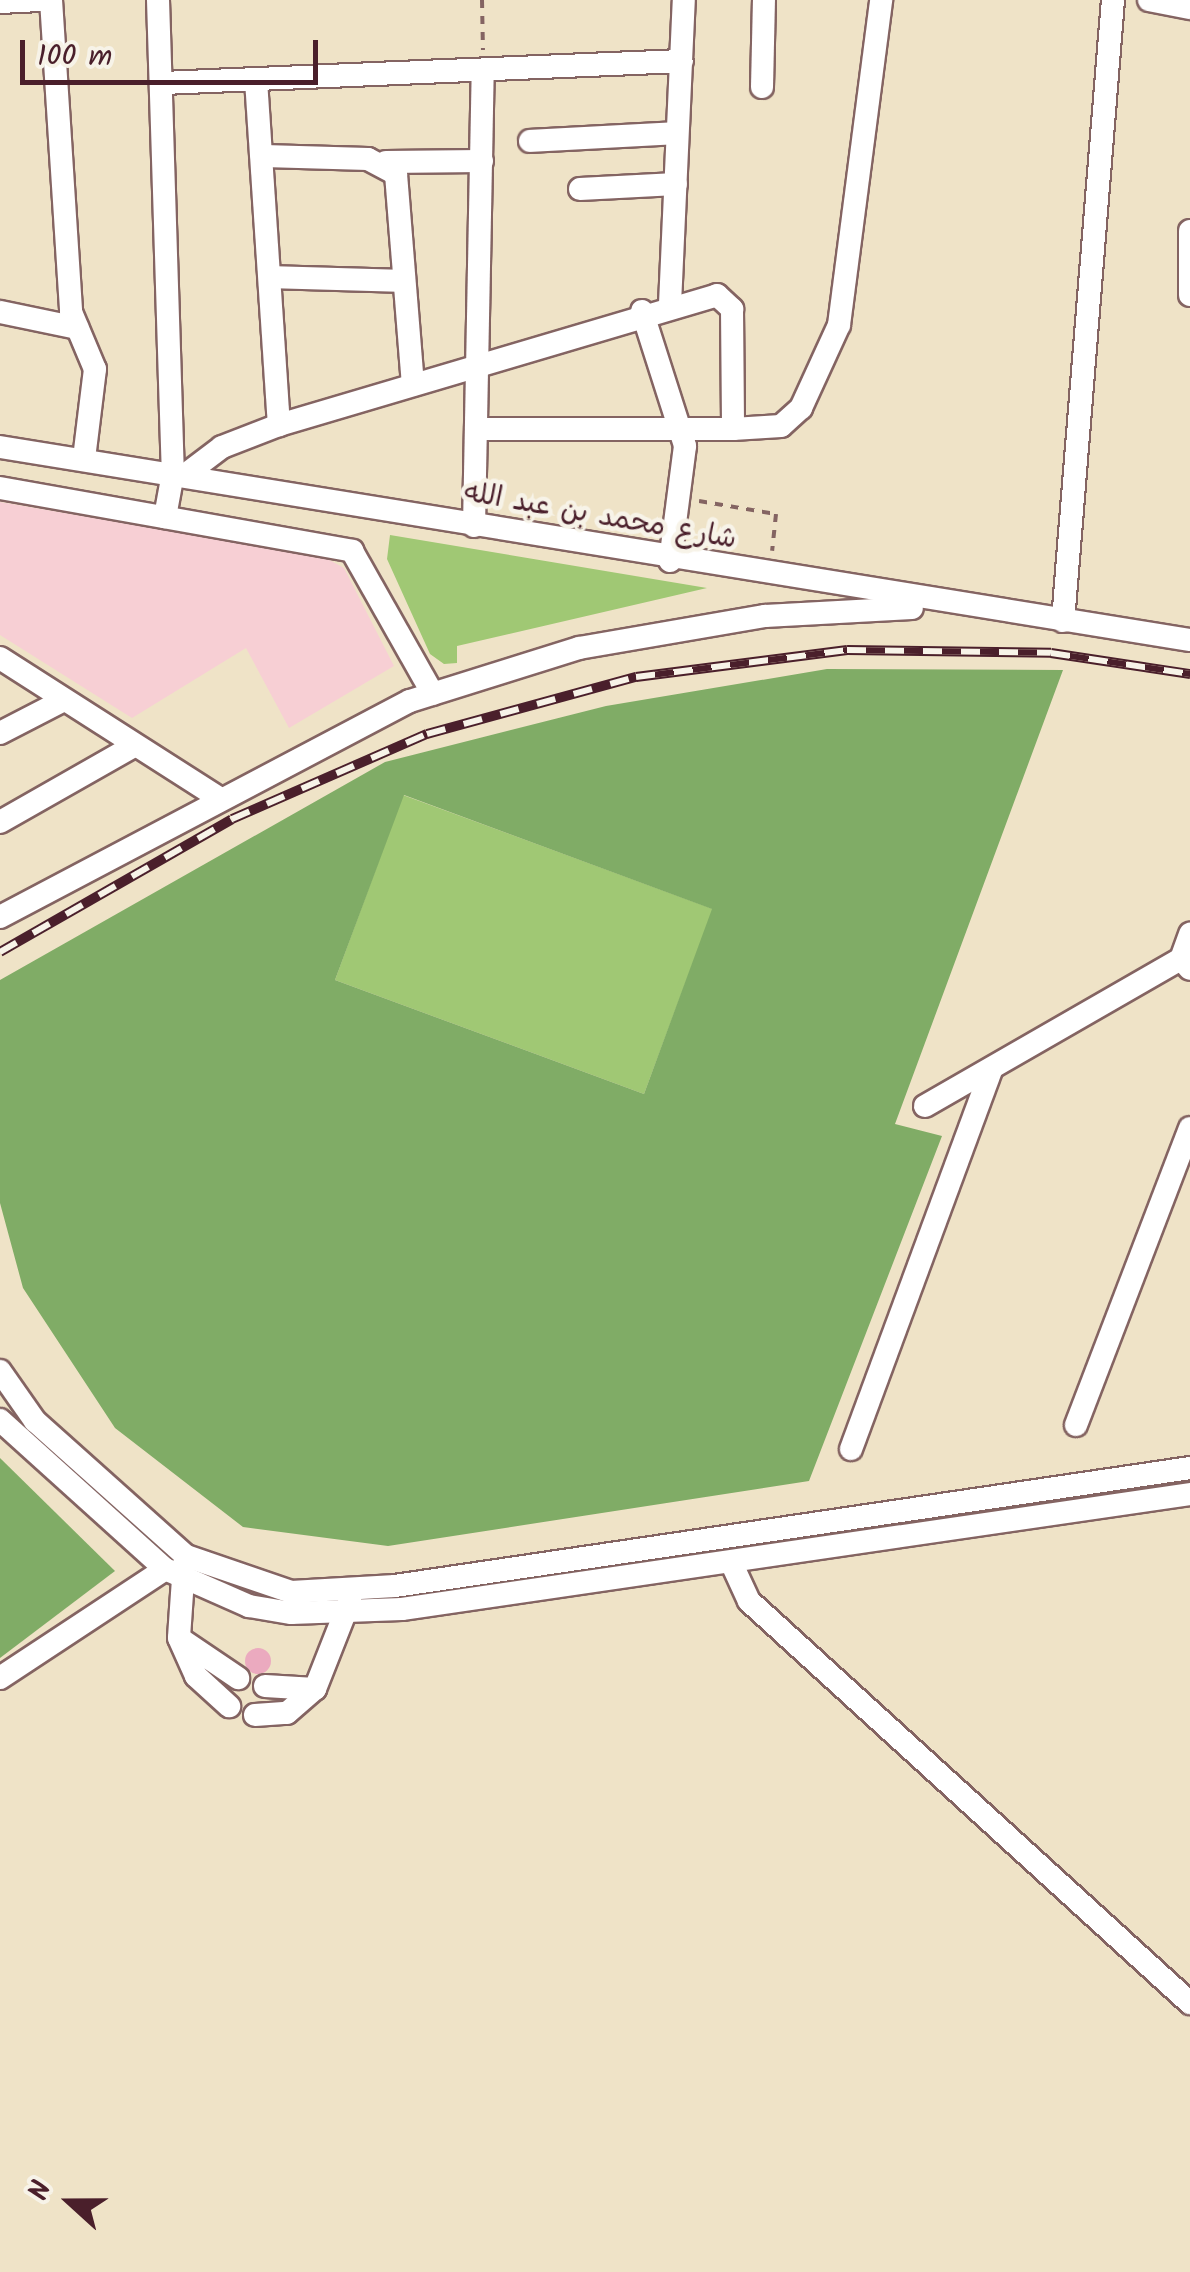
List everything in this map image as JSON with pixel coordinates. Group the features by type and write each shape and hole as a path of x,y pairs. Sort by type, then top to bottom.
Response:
{"street":[{"path":"0,2 40,0"},
{"path":"52,0 77,328 95,370 84,458"},
{"path":"158,0 179,474 165,518"},
{"path":"670,304 684,0"},
{"path":"762,87 764,0"},
{"path":"479,429 681,430 781,426 828,364 881,0"},
{"path":"1063,621 1113,0"},
{"path":"163,83 682,61"},
{"path":"474,526 479,429 482,71"},
{"path":"256,80 280,424"},
{"path":"530,141 677,133"},
{"path":"264,156 386,162 482,161"},
{"path":"386,162 396,174 413,384"},
{"path":"580,189 676,184"},
{"path":"1190,230 1190,295"},
{"path":"270,276 404,282"},
{"path":"179,474 222,447 280,424 642,311 716,295 732,308 732,429"},
{"path":"642,311 681,430 680,498 670,561"},
{"path":"0,312 77,328"},
{"name":"شارع محمد بن عبد الله","path":"0,447 179,474 670,561 1190,640"},
{"path":"0,488 352,551"},
{"path":"365,508 352,551 433,694"},
{"path":"0,917 219,798 433,694 579,648 747,620 960,606"},
{"path":"0,658 219,798"},
{"path":"0,733 64,700"},
{"path":"0,822 134,746"},
{"path":"925,1106 1186,964 1190,934"},
{"path":"852,1449 991,1071"},
{"path":"1076,1425 1190,1128"},
{"path":"0,1370 35,1421 177,1568 179,1638 196,1676 228,1706"},
{"path":"0,1420 177,1568 249,1606 350,1602 731,1562 1190,1494"},
{"path":"350,1602 1190,1468"},
{"path":"731,1562 748,1601 1190,2003"},
{"path":"0,1678 177,1568"},
{"path":"256,1716 287,1714 314,1689 350,1602"},
{"path":"179,1638 238,1678"},
{"path":"265,1686 314,1689"}],"path":[{"path":"482,0 482,71"},
{"path":"680,498 776,514 768,576"}],"shaded area":[{"path":"0,502 324,557 344,568 394,666 289,728 246,648 132,718 0,635"}],"green space":[{"path":"390,535 707,588 457,646 457,663 444,664 430,654 387,559"},
{"path":"827,669 1063,670 895,1124 942,1136 809,1481 388,1546 243,1527 115,1428 23,1288 0,1203 0,980 385,762 606,706","holes":["404,795 712,909 644,1094 335,980"]},
{"path":"403,795 713,909 644,1094 335,980"},
{"path":"0,1458 115,1571 0,1658"}],"building":[{"path":"258,1648 267,1652 271,1661 267,1670 258,1674 249,1670 245,1661 249,1652"}],"railway":[{"path":"0,952 232,819 427,734 636,677 847,650 1051,653 1190,674"}]}
